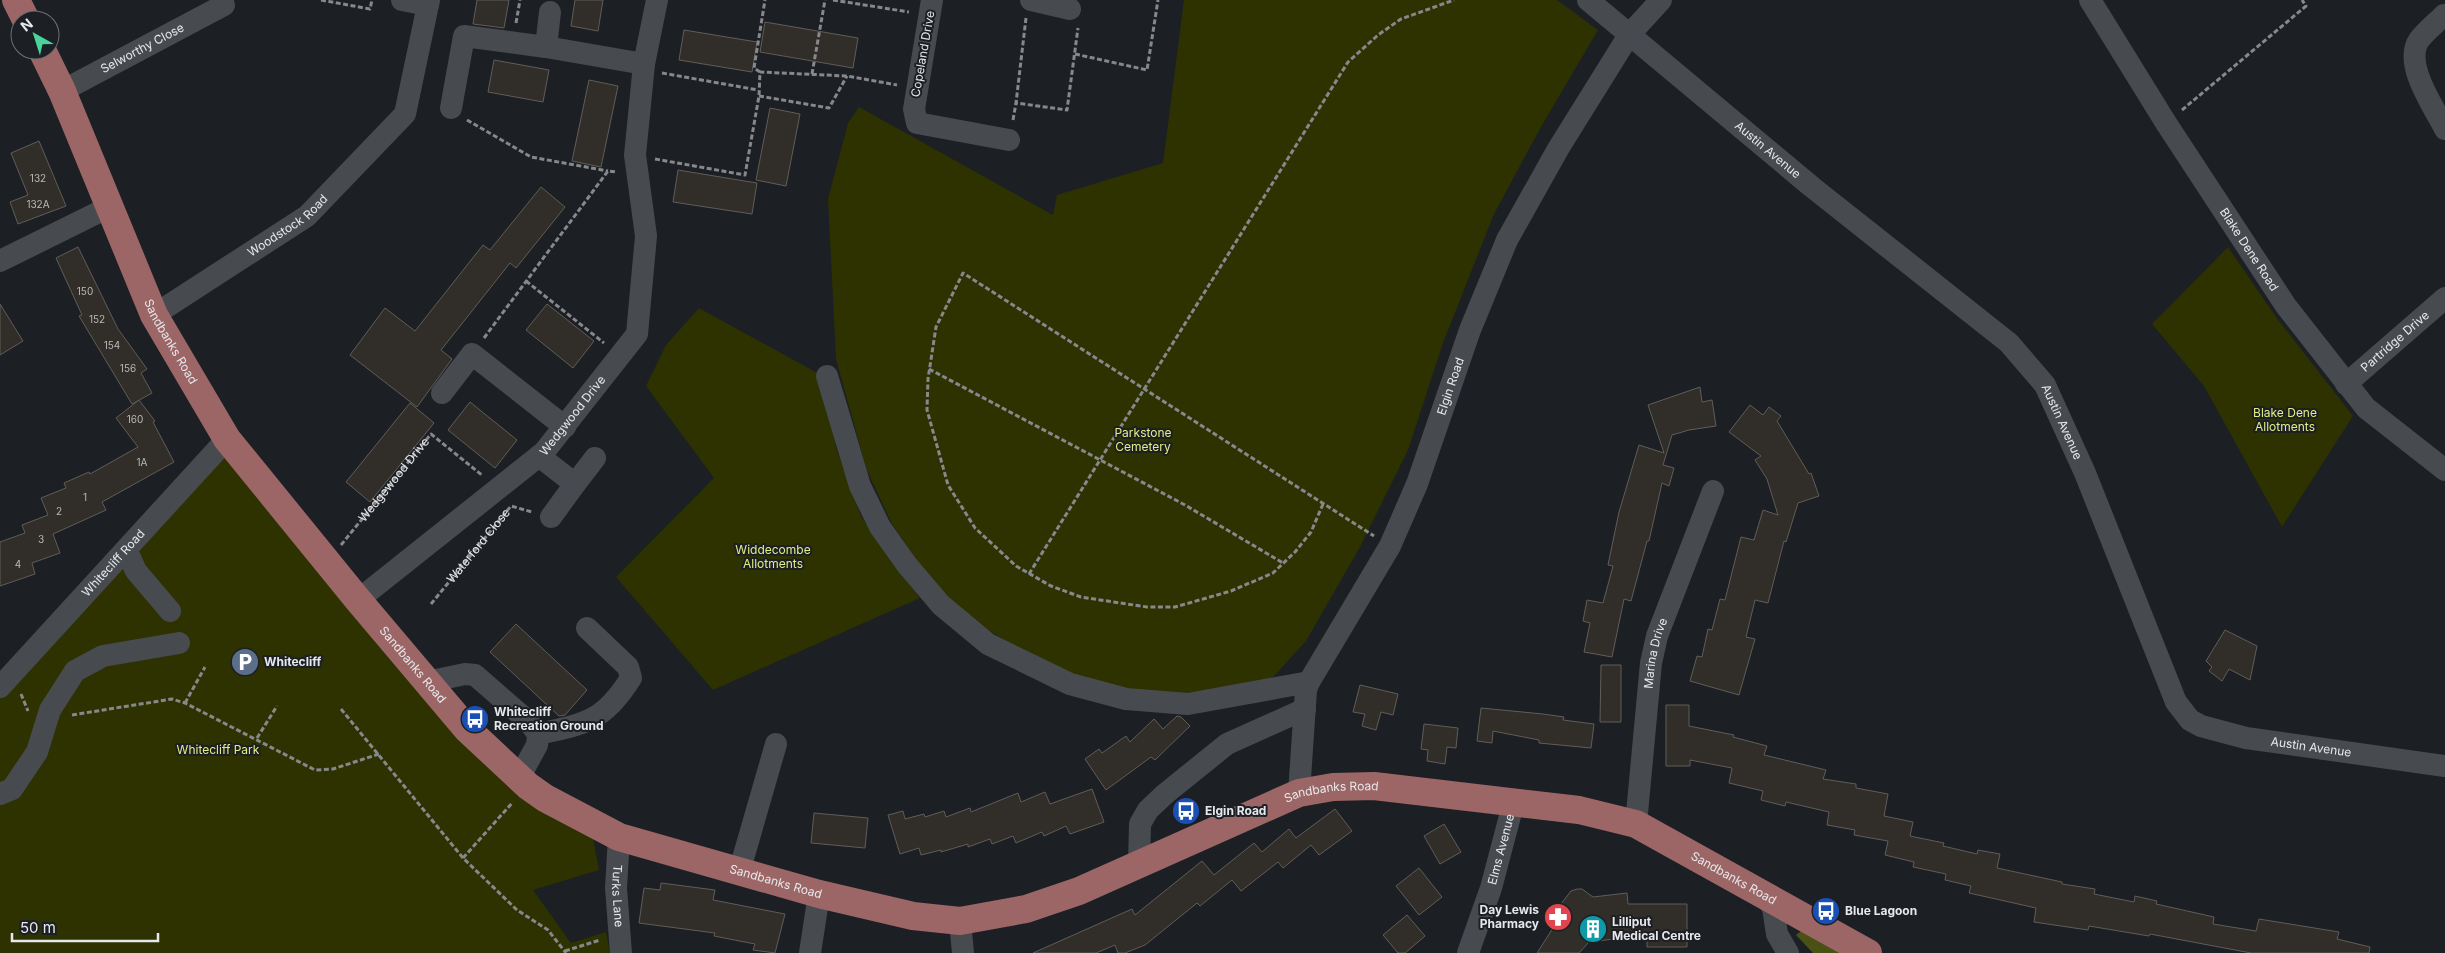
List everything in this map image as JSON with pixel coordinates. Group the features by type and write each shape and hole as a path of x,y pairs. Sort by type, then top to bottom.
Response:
{"main road":[{"name":"Sandbanks Road","path":"47,60 111,206 154,315 227,439 358,600 467,729 524,782 545,798 619,837 740,869 820,894 913,916 960,921 1026,909 1079,891 1299,793 1333,786 1374,786 1579,810 1636,824 1765,894 1868,953"}],"street":[{"path":"402,0 428,2"},
{"name":"Wedgwood Drive","path":"358,600 539,456 565,427 637,334 646,236 636,164 643,67 657,0"},
{"name":"Austin Avenue","path":"1588,0 1812,188 2009,342 2045,385 2085,473 2176,702 2190,720 2201,726 2246,738 2445,766"},
{"name":"Elgin Road","path":"1299,793 1305,708 1309,682 1390,546 1417,484 1470,330 1507,240 1558,149 1629,35 1661,0"},
{"name":"Blake Dene Road","path":"2090,0 2166,123 2286,306 2366,408 2445,470"},
{"name":"Woodstock Road","path":"154,315 307,216 404,114 428,2"},
{"name":"Selworthy Close","path":"62,91 224,5"},
{"path":"1029,5 1070,9"},
{"name":"Copeland Drive","path":"915,99 931,8"},
{"path":"546,47 550,12"},
{"path":"2444,16 2418,41 2414,56 2415,70 2445,129"},
{"path":"451,108 464,36 546,47 643,67"},
{"path":"915,99 917,123 1009,140"},
{"path":"0,261 111,206"},
{"name":"Partridge Drive","path":"2346,384 2445,298"},
{"path":"442,393 472,354 565,427"},
{"path":"827,376 860,486 880,527 907,565 941,605 988,644 1070,684 1126,699 1188,704 1309,682"},
{"name":"Whitecliff Road","path":"6,680 127,551 227,439"},
{"path":"539,456 575,484"},
{"path":"551,517 595,458"},
{"name":"Marina Drive","path":"1636,824 1651,663 1657,636 1713,492"},
{"path":"127,551 136,571 170,611"},
{"path":"538,734 587,722 606,711 617,700 631,678 628,667 587,628"},
{"path":"0,794 12,789 37,752 50,710 75,671 103,656 179,644"},
{"path":"427,682 465,674 475,675 530,722 538,734 537,745 524,782"},
{"path":"1138,864 1140,824 1148,810 1165,794 1227,744 1305,708"},
{"path":"740,869 776,744"},
{"name":"Elms Avenue","path":"1468,953 1492,888 1514,801"},
{"name":"Turks Lane","path":"619,837 616,888 620,944"},
{"path":"810,953 820,894"},
{"path":"1765,894 1773,908 1777,934 1788,953"},
{"path":"960,921 964,953"}],"path":[{"path":"321,1 370,9 372,0"},
{"path":"765,0 754,68 760,72 847,76 915,99"},
{"path":"812,74 825,0"},
{"path":"833,0 931,8"},
{"path":"1075,54 1147,70 1158,0"},
{"path":"1030,574 1348,62 1378,35 1401,19 1454,0"},
{"path":"2166,123 2306,6 2302,0"},
{"path":"1029,5 1016,103 1068,110 1080,10 1070,9"},
{"path":"643,67 758,90"},
{"path":"451,108 455,114 531,157 608,171 636,164 745,175 760,72"},
{"path":"758,96 829,108 847,76"},
{"path":"472,354 608,171"},
{"path":"1323,504 1311,532 1273,573 1231,591 1175,606 1147,607 1081,598 1016,566 986,539 963,510 948,485 927,410 929,369 936,327 963,273 1390,546"},
{"path":"526,281 620,356"},
{"path":"929,369 1101,460 1284,563"},
{"name":"Wedgewood Drive","path":"341,546 431,434 499,488"},
{"name":"Waterford Close","path":"431,604 511,506 551,517"},
{"path":"186,703 205,667"},
{"path":"6,680 44,730 76,713 172,699 186,703 257,738 316,770 333,770 379,754"},
{"path":"257,738 277,706"},
{"path":"341,709 463,858 517,910 548,930 565,952 620,944"},
{"path":"463,858 524,782"}],"green space":[{"name":"Parkstone Cemetery","path":"1184,0 1557,0 1598,30 1541,127 1494,214 1443,343 1408,450 1360,547 1306,641 1267,684 1188,696 1128,691 1077,677 1014,646 987,629 948,598 924,571 892,524 866,468 836,359 828,199 848,123 859,107 1053,215 1057,195 1163,163"},
{"name":"Blake Dene Allotments","path":"2228,247 2276,317 2353,416 2282,527 2204,386 2152,324"},
{"name":"Widdecombe Allotments","path":"699,308 821,375 837,451 861,516 893,564 920,598 713,690 616,577 714,478 646,386 666,345"},
{"name":"Whitecliff Park","path":"227,439 467,729 590,822 599,870 533,890 571,943 606,932 610,953 0,953 0,687"},
{"path":"1801,931 1842,953 1813,953 1796,935"}],"building":[{"path":"477,0 509,0 504,28 473,24"},
{"path":"575,0 603,0 598,31 571,26"},
{"path":"765,22 858,38 853,68 760,52"},
{"path":"684,30 757,42 752,72 679,60"},
{"path":"494,60 549,70 543,102 488,92"},
{"path":"589,80 618,86 601,167 572,161"},
{"path":"770,108 800,114 786,186 756,180"},
{"path":"39,141 66,206 18,224 10,202 28,195 11,153"},
{"path":"678,170 757,183 752,214 673,202"},
{"path":"541,187 565,207 516,268 510,263 441,350 452,359 417,407 350,355 385,308 415,331 483,245 490,250"},
{"path":"78,247 118,329 147,369 141,373 152,393 132,404 79,316 82,315 56,258"},
{"path":"0,304 23,341 0,355"},
{"path":"547,304 594,341 573,368 526,330"},
{"path":"1700,387 1702,402 1712,400 1716,426 1672,435 1663,465 1674,468 1669,486 1662,483 1649,541 1647,541 1631,601 1624,599 1612,657 1584,652 1590,623 1583,621 1587,600 1603,603 1613,566 1608,565 1619,512 1639,445 1664,453 1648,405"},
{"path":"139,400 155,421 153,422 174,462 102,502 106,510 53,534 60,553 32,563 35,574 0,586 0,542 25,533 22,525 48,515 41,498 66,488 64,483 89,472 90,474 138,447 116,418"},
{"path":"470,402 517,440 495,468 448,430"},
{"path":"410,403 434,423 370,502 346,482"},
{"path":"1750,405 1763,415 1769,407 1781,416 1777,421 1809,474 1811,473 1819,496 1798,503 1786,542 1784,541 1768,603 1755,600 1746,637 1755,639 1739,695 1690,681 1697,656 1702,657 1708,629 1712,630 1720,599 1725,600 1741,537 1754,540 1763,510 1778,515 1767,479 1755,460 1761,456 1729,432"},
{"path":"516,624 587,690 565,715 559,716 490,652"},
{"path":"2225,630 2257,646 2250,680 2229,669 2222,681 2209,671 2212,667 2206,661"},
{"path":"1601,665 1621,665 1621,722 1600,722"},
{"path":"1360,685 1398,694 1393,715 1381,712 1376,730 1362,726 1365,714 1353,712"},
{"path":"1666,705 1689,705 1689,726 1734,735 1733,737 1767,746 1764,755 1826,770 1823,779 1856,784 1856,788 1888,794 1884,816 1913,822 1910,836 1944,843 1943,846 1977,854 1978,850 2000,854 1997,868 2062,882 2062,884 2095,889 2094,894 2134,902 2135,896 2157,901 2156,904 2214,917 2213,924 2256,931 2259,919 2339,932 2337,939 2370,947 2369,953 2251,953 2150,934 2149,936 2089,926 2088,930 2034,922 2036,908 1969,893 1971,886 1945,880 1946,874 1913,867 1914,862 1885,855 1888,841 1854,835 1855,830 1827,825 1829,812 1786,802 1785,806 1761,800 1763,791 1729,783 1732,768 1690,760 1690,766 1666,766"},
{"path":"1481,708 1543,714 1564,717 1563,720 1594,724 1591,748 1539,743 1539,740 1493,731 1492,743 1477,741"},
{"path":"1177,716 1181,717 1190,726 1155,760 1151,757 1106,790 1085,759 1099,749 1102,753 1126,736 1130,742 1154,719 1163,729"},
{"path":"1424,724 1458,728 1456,748 1447,747 1445,764 1427,761 1428,750 1421,749"},
{"path":"1092,789 1104,822 1070,834 1066,826 1044,836 1042,832 1016,843 1013,836 992,844 990,839 968,847 968,844 941,852 941,850 921,855 919,848 900,854 888,815 903,811 905,819 924,814 925,817 944,811 946,817 970,808 971,812 1018,793 1021,802 1045,792 1050,804"},
{"path":"1335,809 1352,831 1319,855 1311,845 1283,868 1278,862 1241,891 1232,880 1200,906 1197,903 1145,945 1125,953 1118,953 1115,945 1096,953 1033,953 1132,909 1135,915 1202,861 1214,875 1254,843 1262,852 1289,829 1296,838"},
{"path":"814,813 868,818 865,848 811,843"},
{"path":"1444,824 1461,852 1440,864 1424,836"},
{"path":"1419,868 1442,897 1419,915 1396,886"},
{"path":"661,883 715,890 713,900 785,914 775,953 753,950 755,944 714,936 715,933 639,923 644,888 660,890"},
{"path":"1582,889 1593,897 1627,893 1628,904 1687,904 1687,947 1647,947 1647,935 1589,942 1579,953 1537,953 1553,928 1544,921 1558,903 1561,904 1571,891"},
{"path":"1407,915 1425,936 1405,953 1398,953 1383,935"}],"place":[{"name":"Whitecliff","path":"245,662"},
{"name":"Whitecliff Recreation Ground","path":"475,719"},
{"name":"Elgin Road","path":"1186,811"},
{"name":"Blue Lagoon","path":"1826,911"},
{"name":"Day Lewis Pharmacy","path":"1558,917"},
{"name":"Lilliput Medical Centre","path":"1593,929"}]}
